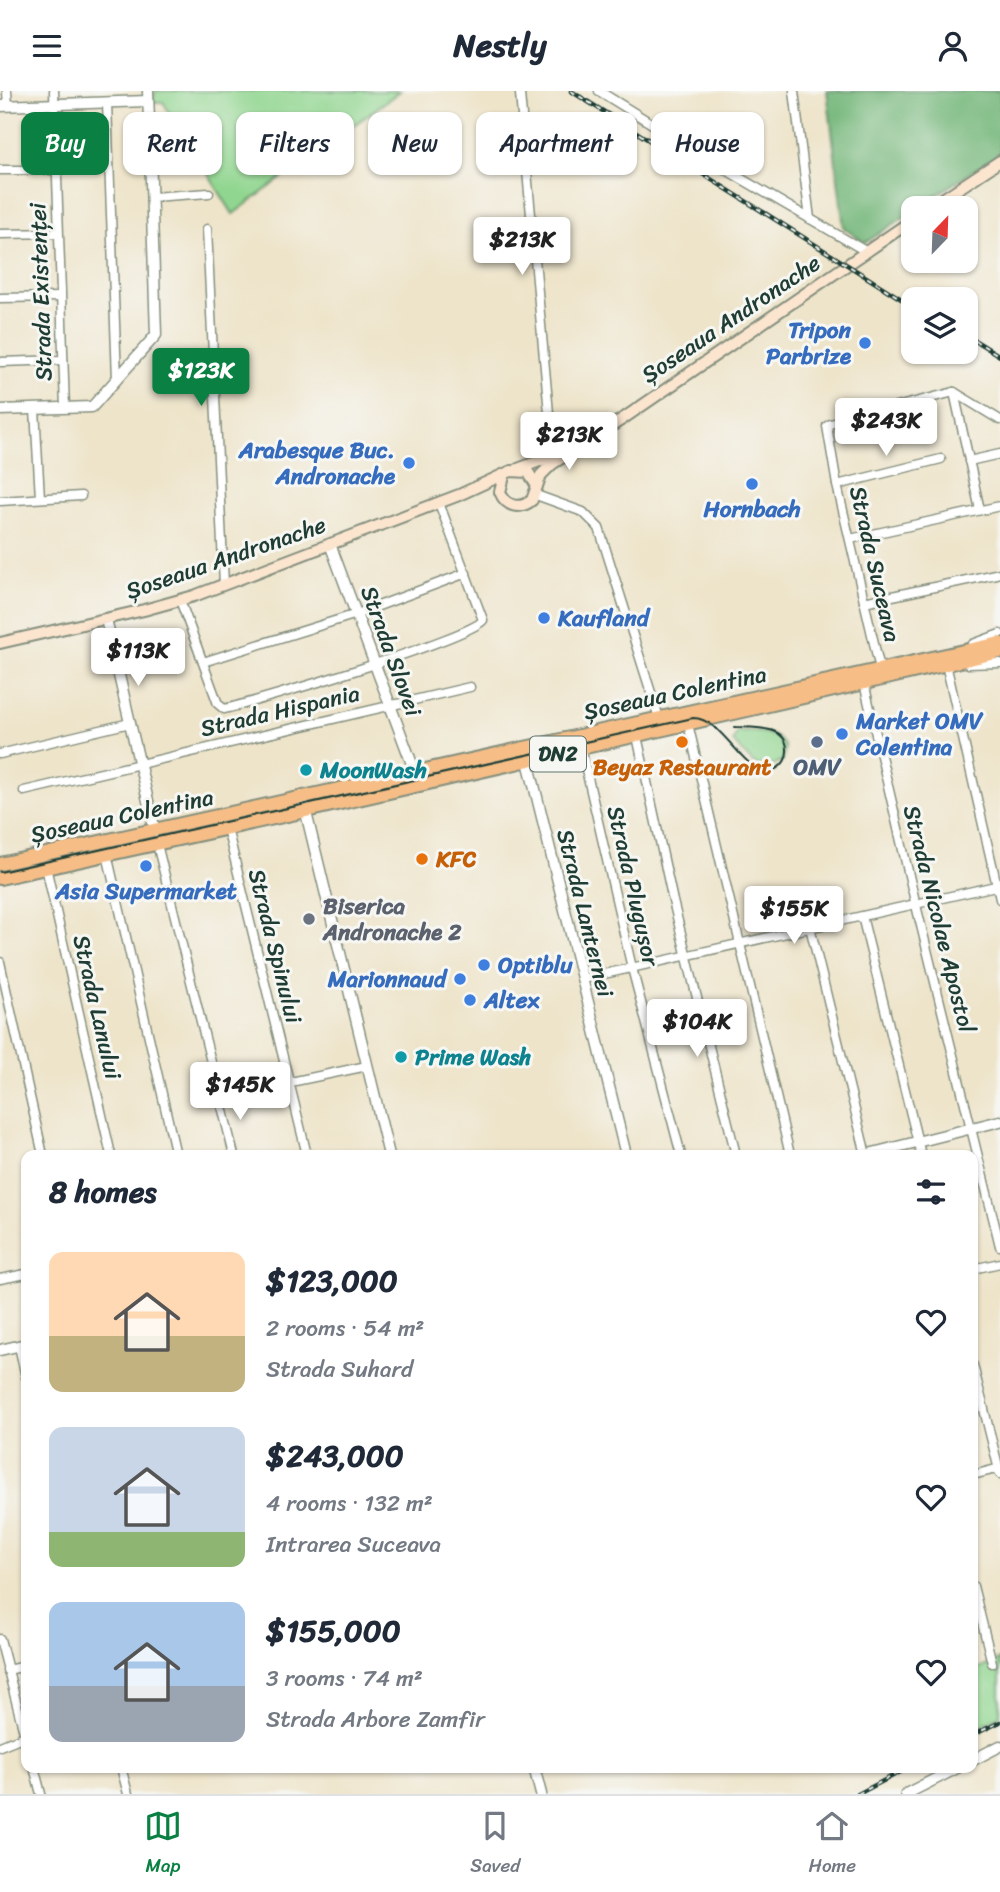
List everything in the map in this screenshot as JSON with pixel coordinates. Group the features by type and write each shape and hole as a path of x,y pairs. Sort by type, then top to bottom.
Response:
{"main road":[{"path":"947,196 1000,160"},
{"name":"Șoseaua Andronache","path":"536,490 547,468 901,228"},
{"name":"Șoseaua Andronache","path":"517,470 583,443"},
{"path":"517,470 528,472 536,490 528,504 516,506 502,497 500,486 504,476 517,470"},
{"name":"Șoseaua Andronache","path":"0,643 180,600 504,476"},
{"name":"Șoseaua Andronache","path":"459,495 486,491 502,497"},
{"name":"Șoseaua Colentina","path":"0,878 107,854 156,837 302,796 880,669 1000,654"},
{"name":"Șoseaua Colentina","path":"0,864 156,837 227,828 306,811 688,725 864,683 948,659"}],"street":[{"path":"0,410 90,408 117,381 156,333 148,96 107,103 4,106 7,91"},
{"name":"Strada Existenței","path":"54,91 55,112"},
{"path":"598,91 867,252"},
{"path":"794,91 810,219"},
{"path":"520,94 553,457"},
{"path":"107,103 117,381"},
{"path":"0,170 21,170"},
{"name":"Strada Existenței","path":"56,175 65,408"},
{"path":"152,197 209,193"},
{"path":"207,229 224,585"},
{"path":"0,233 58,233"},
{"path":"0,298 60,297"},
{"path":"0,362 63,360"},
{"path":"954,392 1000,420"},
{"path":"954,392 980,510"},
{"name":"Strada Suceava","path":"880,669 837,485 827,426 830,423 954,392"},
{"path":"35,409 40,498"},
{"path":"969,461 1000,454"},
{"path":"837,485 941,459"},
{"path":"536,490 583,512 599,528 659,718"},
{"path":"0,501 81,496"},
{"path":"180,600 218,704 222,708 227,709 376,664 482,624 483,618 439,503"},
{"path":"850,540 1000,506"},
{"name":"Strada Slovei","path":"330,544 415,772"},
{"path":"203,662 357,614 466,573"},
{"path":"864,602 1000,573"},
{"path":"106,619 233,1150"},
{"name":"Șoseaua Colentina","path":"948,659 1000,634"},
{"name":"Șoseaua Colentina","path":"948,659 1000,654"},
{"path":"948,659 1000,899"},
{"name":"Strada Nicolae Apostol","path":"864,683 976,1150"},
{"name":"Strada Hispania","path":"24,791 470,687"},
{"path":"0,754 131,723"},
{"path":"688,725 789,1150"},
{"path":"637,736 686,955 735,1150"},
{"name":"Strada Plugușor","path":"581,748 632,968 680,1150"},
{"name":"Strada Lanternei","path":"528,761 625,1150"},
{"path":"302,796 387,1150"},
{"name":"Strada Spinului","path":"227,828 306,1150"},
{"path":"107,854 175,1150"},
{"name":"Strada Lanului","path":"46,867 110,1150"},
{"path":"582,979 998,885"},
{"path":"862,916 920,1150"},
{"path":"810,927 864,1150"},
{"path":"0,962 42,1150"},
{"path":"219,1097 367,1066"},
{"path":"884,1150 1000,1121"},
{"name":"Strada Nicolae Apostol","path":"978,1157 1000,1246"},
{"path":"978,1268 1000,1262"},
{"path":"0,1277 21,1275"},
{"path":"0,1350 21,1345"},
{"path":"978,1384 1000,1470 978,1474"},
{"path":"978,1606 992,1663"},
{"path":"0,1640 5,1674 21,1723"},
{"path":"0,1746 21,1740"},
{"path":"978,1757 1000,1746"},
{"path":"36,1773 41,1794"},
{"path":"123,1773 128,1794"},
{"path":"536,1773 541,1794"},
{"path":"906,1794 947,1773"}],"green space":[{"path":"155,91 400,91 354,125 354,112 236,112 236,175 286,175 233,214 209,175 222,175 222,112 169,112 163,102 153,102"},
{"path":"827,91 1000,91 1000,153 935,196 901,196 901,219 865,243 844,228"},
{"path":"737,732 757,732 776,737 785,747 783,760 768,768 753,763 733,742"},
{"path":"1000,1659 1000,1716 978,1727 978,1670"}],"tram line":[{"path":"0,872 693,718 716,728 755,767 765,771 776,769 783,763 787,751 782,736 767,729 734,727"}],"railway":[{"path":"571,91 901,299"},
{"path":"978,342 1000,356"},
{"path":"978,1733 1000,1722"},
{"path":"858,1794 898,1773"}],"place":[{"name":"Tripon Parbrize","path":"865,343"},
{"name":"Arabesque Buc. Andronache","path":"409,463"},
{"name":"Hornbach","path":"752,484"},
{"name":"Kaufland","path":"544,618"},
{"name":"Market OMV Colentina","path":"842,734"},
{"name":"Beyaz Restaurant","path":"682,742"},
{"name":"OMV","path":"817,742"},
{"name":"MoonWash","path":"306,770"},
{"name":"KFC","path":"422,859"},
{"name":"Asia Supermarket","path":"146,866"},
{"name":"Biserica Andronache 2","path":"309,919"},
{"name":"Optiblu","path":"484,965"},
{"name":"Marionnaud","path":"460,979"},
{"name":"Altex","path":"470,1000"},
{"name":"Prime Wash","path":"401,1057"}]}
